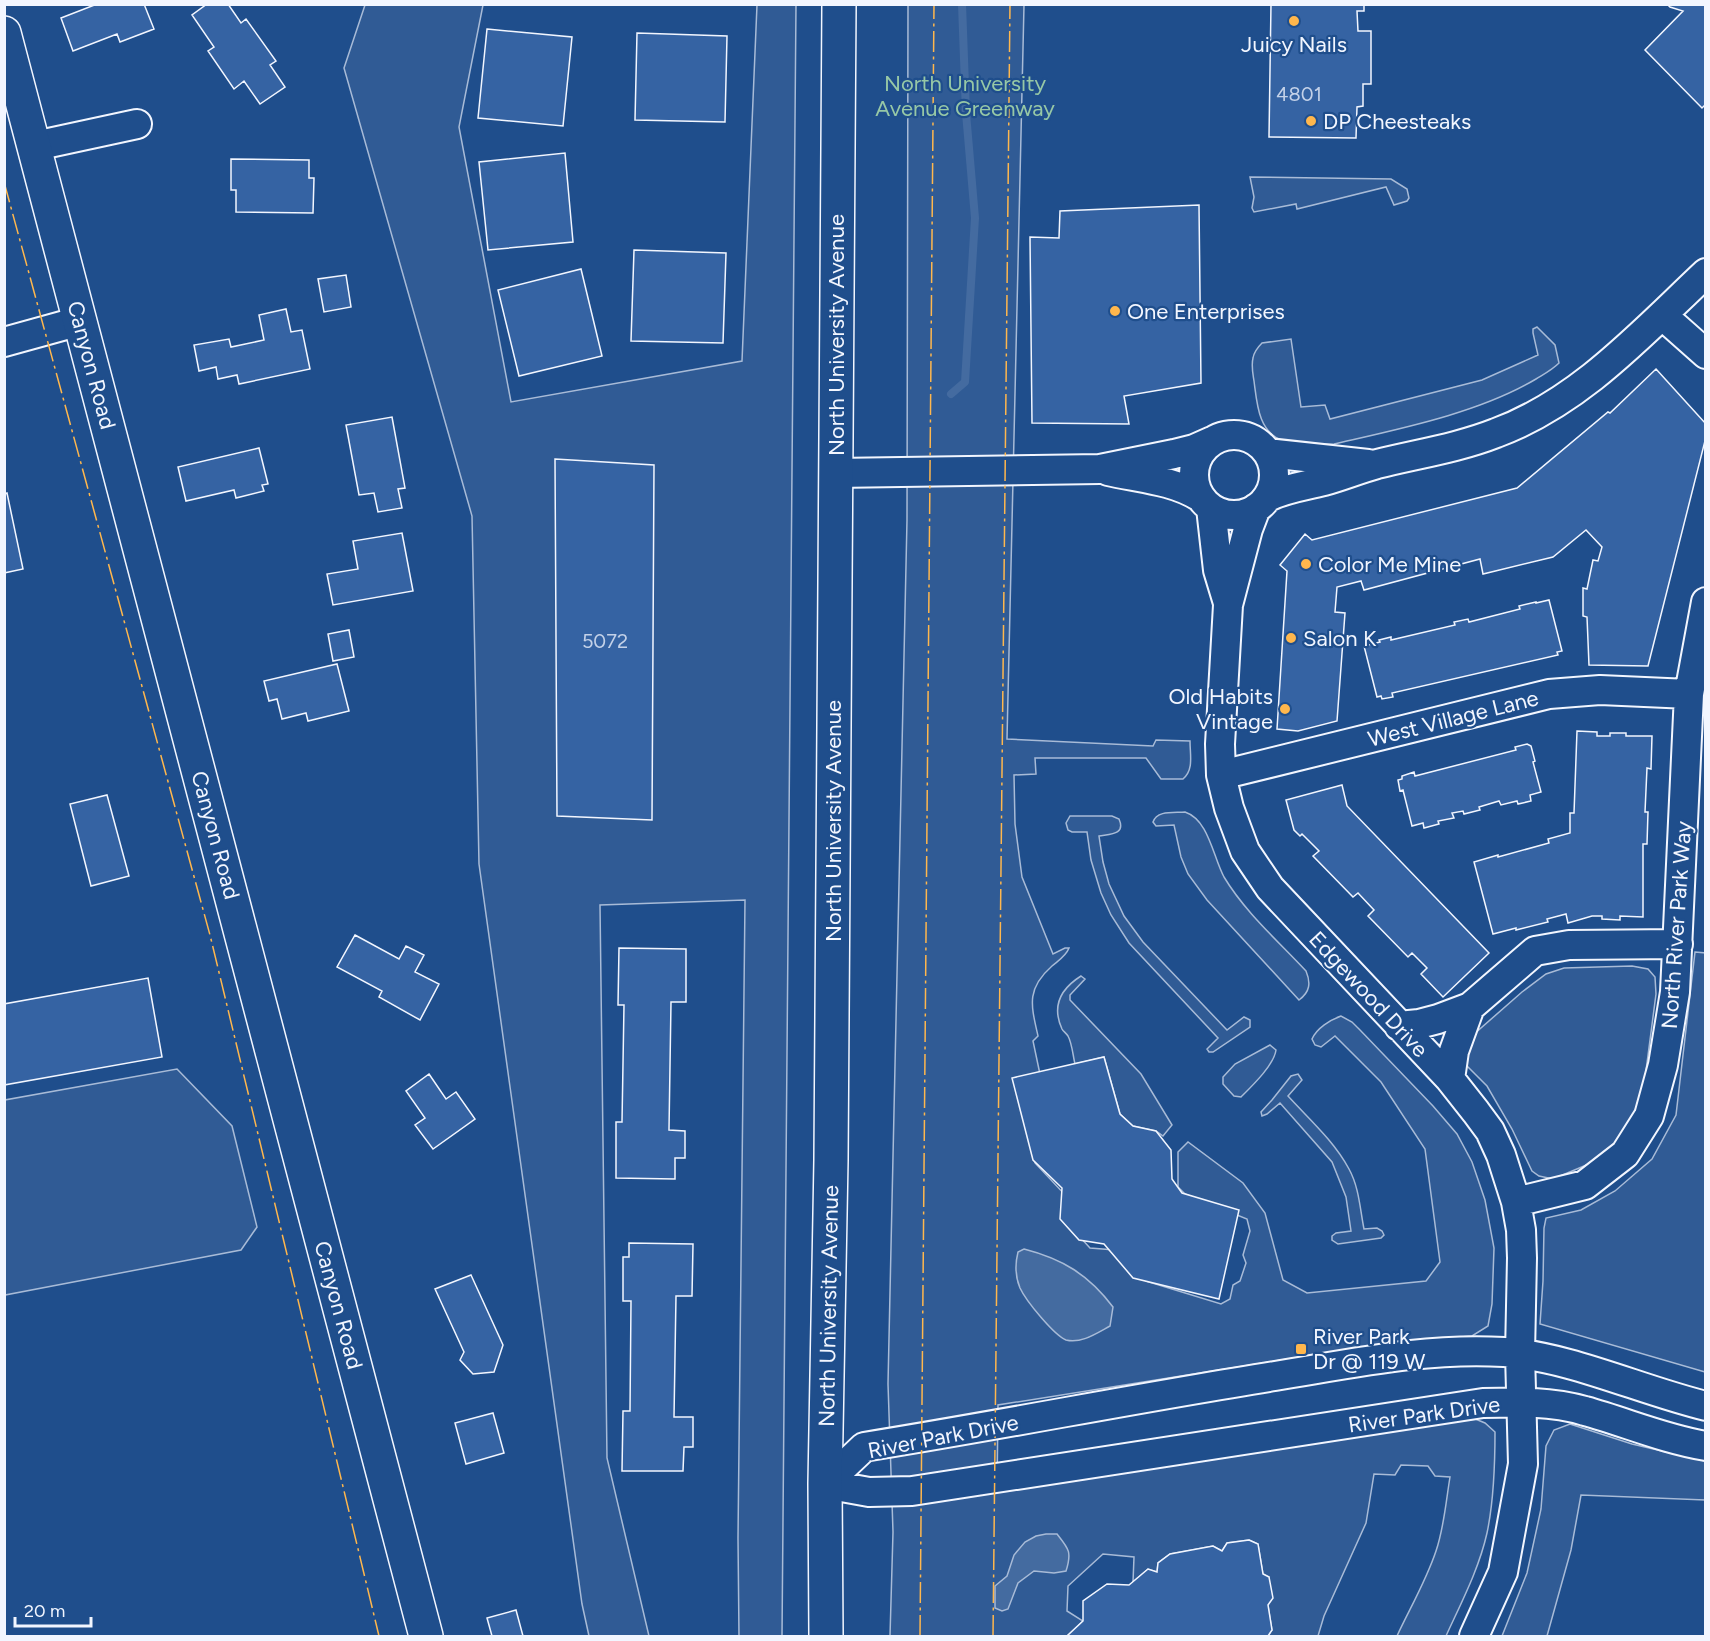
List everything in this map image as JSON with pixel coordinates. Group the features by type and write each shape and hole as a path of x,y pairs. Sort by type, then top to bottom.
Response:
{"main road":[{"name":"North University Avenue","path":"826,1636 825,1484 831,1160 839,4"},
{"name":"Canyon Road","path":"4,33 426,1636"}],"street":[{"path":"35,146 137,124"},
{"path":"1100,469 1163,482 1191,491 1226,514 1242,514 1281,491 1496,434 1576,391 1706,273"},
{"path":"1662,315 1706,354"},
{"path":"4,342 80,321"},
{"path":"835,472 1100,469 1194,449 1227,435 1242,435 1257,441 1268,453 1274,467 1274,483 1262,503"},
{"path":"1206,502 1194,482 1195,467 1201,452 1212,441"},
{"path":"1268,453 1376,464"},
{"name":"Edgewood Drive","path":"1206,502 1218,570 1228,605"},
{"name":"Edgewood Drive","path":"1262,503 1248,529 1228,605 1221,775 1237,832 1245,851 1270,888 1450,1079 1490,1131 1502,1155 1516,1202 1521,1230 1522,1258 1520,1354 1522,1464 1503,1572 1474,1636"},
{"name":"North River Park Way","path":"1516,1202 1585,1185 1625,1154 1649,1116 1663,1065 1676,992 1689,694 1706,602"},
{"name":"West Village Lane","path":"1221,775 1549,694 1600,690 1689,694"},
{"path":"1399,1026 1438,1019 1470,1007 1535,951 1569,945 1678,944"},
{"path":"1450,1079 1454,1051 1470,1007"},
{"name":"River Park Drive","path":"825,1484 864,1448 1227,1383 1379,1359 1458,1350 1520,1354 1543,1358 1706,1406"},
{"name":"River Park Drive","path":"825,1484 869,1492 912,1491 1483,1403 1521,1392 1678,1441 1706,1446"}],"green space":[{"path":"365,5 483,5 459,127 511,402 742,361 757,5 796,5 782,1636 739,1636 745,900 600,905 607,1458 649,1636 589,1636 582,1604 479,864 472,516 344,68"},
{"name":"North University Avenue Greenway","path":"908,5 1024,5 1007,739 1153,746 1156,740 1190,741 1190,767 1183,779 1161,779 1146,758 1035,758 1036,774 1014,775 1015,824 1022,877 1053,954 1069,948 1064,956 1044,974 1034,990 1032,1006 1038,1036 1033,1041 1041,1079 1021,1092 1035,1163 1069,1199 1069,1225 1090,1248 1115,1250 1146,1281 1221,1304 1230,1299 1233,1285 1240,1281 1246,1263 1243,1255 1250,1231 1247,1219 1185,1194 1178,1187 1178,1152 1188,1142 1243,1183 1265,1213 1283,1280 1307,1293 1426,1281 1440,1262 1425,1149 1381,1082 1335,1036 1321,1047 1315,1045 1312,1039 1317,1031 1328,1022 1341,1016 1360,1030 1457,1134 1472,1162 1485,1200 1494,1248 1492,1304 1488,1326 1472,1336 1389,1343 998,1405 997,1492 1473,1418 1485,1423 1495,1432 1491,1508 1479,1560 1446,1636 1397,1636 1423,1584 1439,1542 1450,1477 1435,1476 1428,1466 1401,1465 1395,1475 1374,1474 1366,1523 1324,1616 1318,1636 1268,1636 1272,1630 1268,1605 1269,1577 1263,1574 1258,1544 1249,1540 1227,1543 1222,1551 1213,1546 1170,1554 1158,1563 1157,1572 1148,1569 1133,1582 1134,1557 1103,1554 1068,1586 1067,1611 1083,1621 1067,1636 890,1636 893,1532 888,1384 907,520"},
{"path":"1250,177 1391,179 1407,189 1409,198 1407,201 1394,205 1386,187 1297,209 1296,204 1254,212"},
{"path":"1537,327 1555,345 1559,363 1545,374 1514,391 1464,411 1334,444 1302,444 1283,441 1268,431 1260,416 1252,364 1254,354 1262,343 1291,339 1301,407 1325,405 1330,419 1482,380 1538,355 1533,333 1533,329"},
{"path":"1185,812 1193,816 1205,831 1220,869 1232,890 1262,926 1306,971 1309,979 1308,987 1299,1000 1207,900 1188,874 1181,857 1174,825 1156,826 1153,822 1162,814"},
{"path":"1070,816 1112,816 1119,819 1121,824 1119,831 1099,836 1109,884 1124,916 1143,942 1227,1030 1244,1017 1250,1020 1250,1027 1213,1052 1209,1052 1207,1049 1218,1038 1129,943 1111,915 1101,893 1091,860 1087,832 1068,830 1066,823"},
{"path":"1695,952 1706,953 1705,1372 1540,1324 1546,1218 1581,1210 1615,1191 1652,1159 1676,1115"},
{"path":"1632,966 1648,969 1655,977 1656,994 1644,1086 1627,1132 1596,1161 1553,1179 1539,1176 1532,1171 1512,1129 1487,1086 1466,1065 1468,1046 1473,1035 1546,974 1564,968"},
{"path":"1081,976 1085,979 1070,995 1070,1000 1141,1074 1172,1125 1163,1136 1156,1131 1133,1126 1120,1114 1104,1057 1075,1064 1068,1036 1059,1020 1058,1005 1068,986"},
{"path":"1270,1045 1276,1050 1267,1069 1241,1097 1234,1096 1223,1084 1223,1077 1235,1064"},
{"path":"177,1069 232,1126 257,1227 241,1250 5,1295 5,1100"},
{"path":"1298,1074 1302,1080 1288,1096 1321,1131 1343,1159 1355,1183 1364,1229 1377,1228 1384,1235 1381,1238 1338,1244 1332,1240 1332,1236 1336,1233 1351,1231 1346,1197 1332,1162 1280,1103 1262,1116 1261,1112 1291,1076"},
{"path":"1570,1424 1632,1444 1705,1461 1705,1500 1581,1495 1571,1550 1547,1636 1502,1636 1527,1573 1541,1509 1546,1446 1554,1430"}],"shaded area":[{"path":"1024,1249 1063,1263 1085,1277 1113,1307 1110,1326 1089,1337 1072,1341 1066,1340 1055,1332 1034,1309 1020,1288 1016,1274 1016,1261 1018,1252"},
{"path":"1046,1534 1057,1534 1067,1547 1069,1559 1066,1571 1054,1573 1034,1571 1018,1583 1008,1609 1002,1611 995,1608 995,1586 1007,1576 1014,1555 1025,1542"}],"building":[{"path":"97,4 144,4 154,29 120,42 117,34 73,51 61,18"},
{"path":"207,4 228,4 241,23 246,19 276,61 270,65 285,87 260,104 244,81 234,89 208,51 214,47 192,15"},
{"path":"1271,4 1364,4 1364,11 1357,11 1358,31 1371,31 1371,84 1363,84 1363,106 1357,107 1356,138 1269,137"},
{"path":"1667,4 1706,4 1706,104 1702,108 1645,50 1683,11"},
{"path":"487,29 572,37 563,126 478,118"},
{"path":"637,33 727,36 725,122 635,120"},
{"path":"565,153 573,242 488,250 479,162"},
{"path":"231,159 309,160 309,178 314,178 313,213 236,212 236,190 231,190"},
{"name":"One Enterprises","path":"1199,205 1201,383 1124,396 1129,424 1032,423 1030,237 1059,238 1060,211"},
{"path":"634,250 726,253 723,343 631,341"},
{"path":"581,269 602,356 519,376 498,290"},
{"path":"346,275 351,307 324,312 318,279"},
{"path":"286,309 291,332 302,330 310,369 239,384 237,375 218,379 216,367 199,371 194,345 229,339 231,347 264,340 259,315"},
{"path":"1656,369 1706,424 1706,437 1648,666 1589,665 1587,617 1583,616 1583,588 1587,589 1593,560 1598,561 1602,547 1586,530 1553,557 1483,574 1480,559 1364,590 1361,581 1337,587 1335,612 1345,613 1337,721 1298,731 1277,729 1287,571 1280,565 1305,534 1312,540 1517,488 1608,412 1610,413"},
{"path":"392,417 405,488 398,489 402,508 378,512 374,493 359,495 346,425"},
{"path":"259,448 268,484 262,485 264,491 236,498 234,490 186,501 178,467"},
{"path":"555,459 654,465 652,820 557,816"},
{"path":"7,493 23,569 4,573 4,494"},
{"path":"402,533 413,591 333,605 327,574 358,569 353,541"},
{"path":"1549,600 1562,651 1557,652 1558,655 1392,693 1393,697 1382,699 1381,696 1377,697 1364,646 1391,637 1391,640 1455,625 1454,622 1468,619 1469,622 1520,609 1519,606"},
{"path":"349,630 354,657 333,661 328,634"},
{"path":"337,664 349,711 308,721 306,713 282,719 277,699 269,701 264,681"},
{"path":"1577,731 1597,732 1597,736 1626,733 1626,736 1652,736 1651,769 1647,768 1645,812 1648,812 1647,844 1643,844 1643,917 1620,916 1620,920 1592,916 1568,923 1566,914 1547,919 1548,922 1493,934 1474,862 1549,843 1548,839 1570,833 1570,813 1574,813"},
{"path":"1527,744 1531,746 1541,792 1530,795 1531,801 1518,804 1517,801 1501,805 1499,801 1479,807 1480,810 1464,814 1463,811 1452,813 1454,818 1438,821 1439,824 1424,828 1423,823 1412,826 1403,790 1400,791 1398,780 1402,779 1402,776 1414,772 1415,776 1516,750 1515,747"},
{"path":"1342,785 1347,806 1489,953 1443,997 1421,974 1427,968 1412,953 1408,957 1368,916 1374,910 1358,893 1353,897 1313,856 1319,851 1302,834 1300,836 1294,830 1286,800"},
{"path":"107,795 129,876 91,886 70,804"},
{"path":"355,935 399,959 406,946 424,955 415,972 439,984 420,1020 379,997 382,991 337,967"},
{"path":"619,948 686,949 686,1002 671,1002 669,1130 685,1131 685,1158 675,1158 675,1179 616,1178 616,1122 622,1122 624,1005 618,1005"},
{"path":"148,978 162,1057 4,1085 4,1004"},
{"path":"1104,1057 1120,1114 1133,1126 1156,1131 1171,1150 1172,1179 1182,1193 1239,1210 1219,1299 1133,1278 1104,1244 1079,1240 1060,1219 1062,1188 1033,1160 1012,1078"},
{"path":"429,1074 446,1099 456,1092 475,1119 433,1149 415,1125 425,1118 406,1091"},
{"path":"629,1243 693,1244 692,1296 676,1296 674,1417 693,1417 693,1447 684,1447 683,1471 622,1471 623,1411 630,1411 631,1301 623,1301 623,1257 629,1257"},
{"path":"471,1275 503,1345 494,1372 473,1374 460,1360 464,1352 435,1289"},
{"path":"493,1413 504,1453 466,1464 455,1423"},
{"path":"1249,1540 1258,1544 1263,1574 1269,1577 1273,1598 1268,1605 1272,1630 1268,1636 1067,1636 1083,1621 1083,1601 1107,1584 1129,1585 1148,1569 1157,1572 1158,1563 1170,1554 1213,1546 1222,1551 1227,1543"},
{"path":"516,1610 523,1636 492,1636 487,1618"}],"waterway":[{"path":"951,394 965,382 975,218 966,113 962,4"}],"power":[{"path":"920,1636 934,4"},
{"path":"993,1636 1010,4"},
{"path":"4,182 210,935 379,1636"}],"place":[{"name":"Juicy Nails","path":"1294,21"},
{"name":"DP Cheesteaks","path":"1311,121"},
{"name":"One Enterprises","path":"1115,311"},
{"name":"Color Me Mine","path":"1306,564"},
{"name":"Salon K","path":"1291,638"},
{"name":"Old Habits Vintage","path":"1285,709"},
{"name":"River Park Dr @ 119 W","path":"1301,1349"}]}
